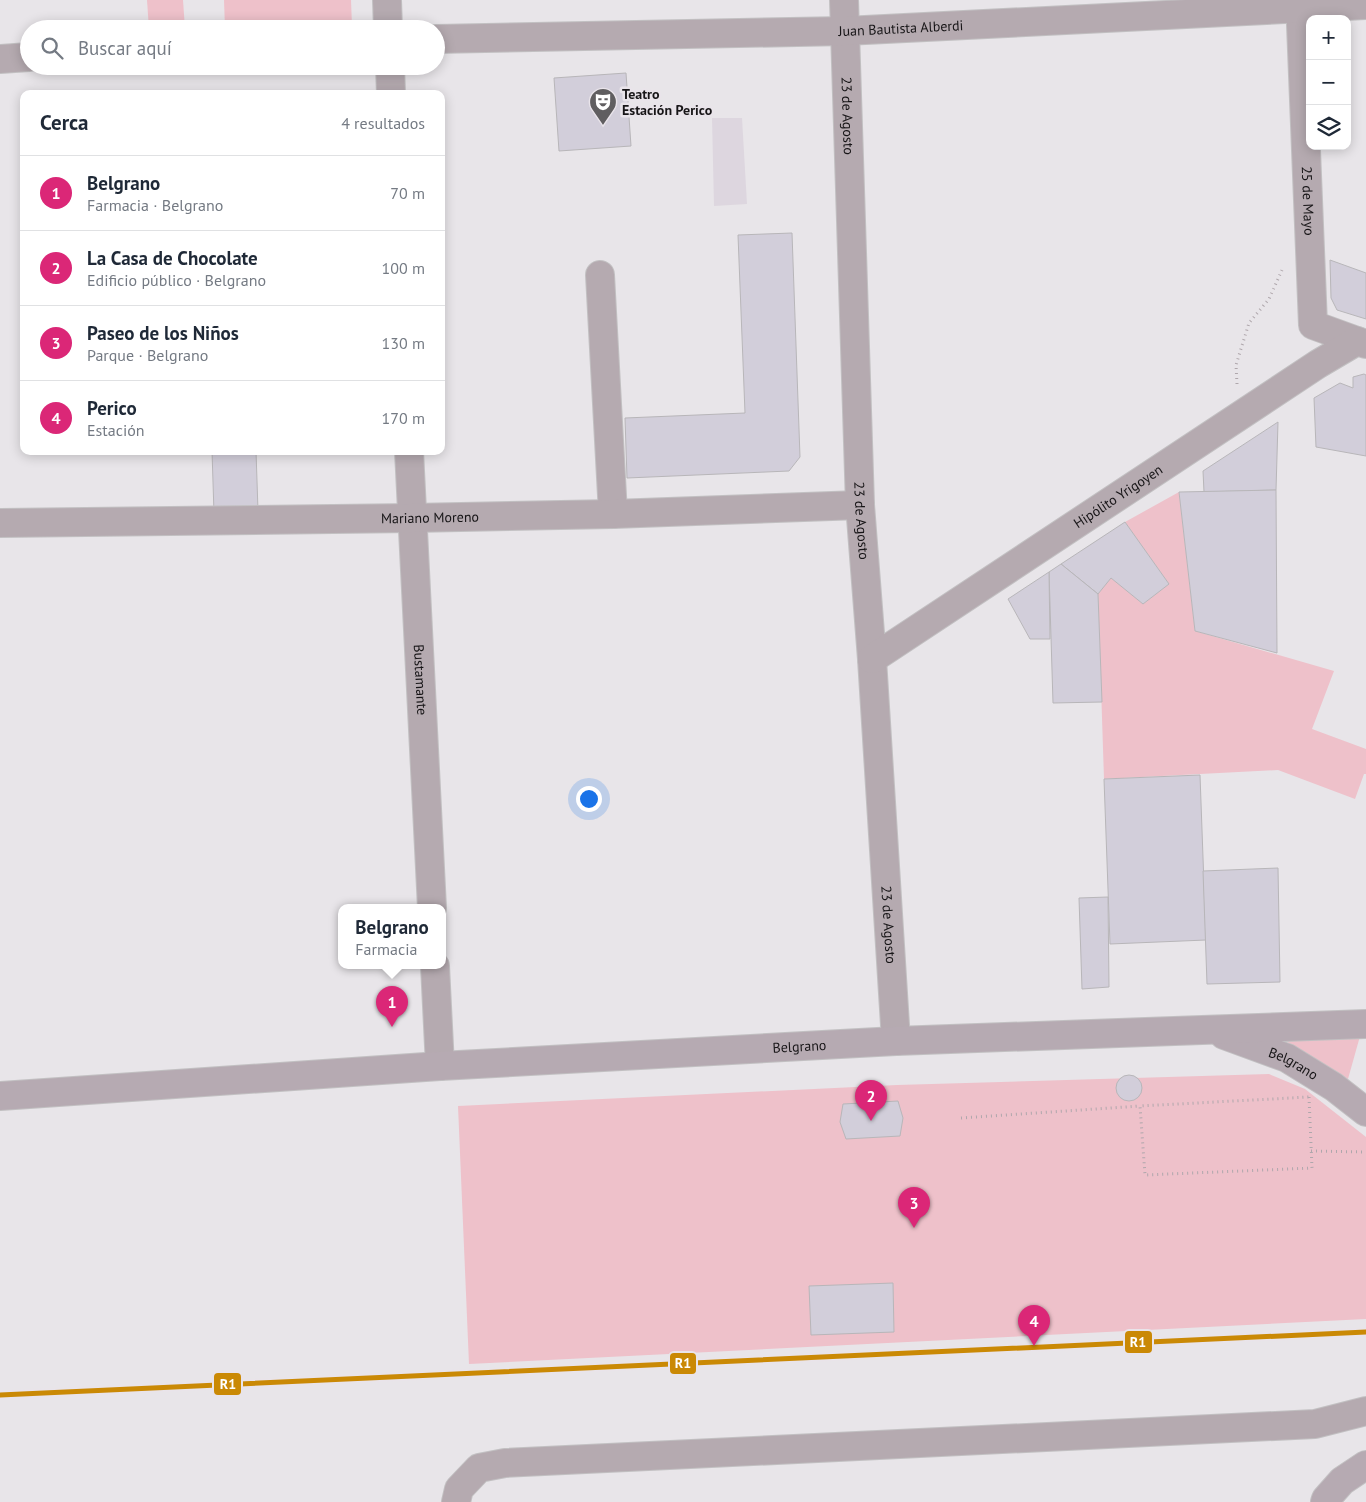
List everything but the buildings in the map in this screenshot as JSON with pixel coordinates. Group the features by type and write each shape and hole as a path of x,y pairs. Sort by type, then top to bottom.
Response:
{"main road":[{"name":"Belgrano","path":"0,1096 440,1066 896,1041 1366,1024"},
{"name":"Belgrano","path":"1211,1030 1287,1058 1334,1087 1366,1112"},
{"path":"1325,1502 1342,1481 1366,1466"}],"street":[{"path":"386,0 387,20"},
{"name":"23 de Agosto","path":"844,0 860,504 872,659 896,1041"},
{"name":"Juan Bautista Alberdi","path":"445,39 845,31 1301,4 1366,4"},
{"name":"25 de Mayo","path":"1301,4 1313,325 1318,364"},
{"path":"0,59 20,58"},
{"path":"390,75 391,90"},
{"path":"600,275 613,514"},
{"path":"1313,325 1361,343"},
{"name":"Hipólito Yrigoyen","path":"872,659 1318,364 1361,343"},
{"name":"Bustamante","path":"409,455 432,904"},
{"name":"Mariano Moreno","path":"0,523 613,514 860,504"},
{"path":"435,969 440,1066"},
{"path":"456,1502 459,1489 479,1468 505,1463 1315,1424 1366,1411"}],"path":[{"path":"1237,390 1236,365 1249,323 1269,299 1285,263"},
{"path":"960,1118 1140,1106 1309,1097 1312,1168 1145,1175 1140,1106"},
{"path":"1311,1151 1366,1152"}],"shaded area":[{"path":"147,0 183,0 184,20 148,20"},
{"path":"224,0 351,0 352,20 225,20"},
{"path":"712,118 742,118 747,204 714,206"},
{"path":"1179,492 1195,631 1334,671 1312,729 1366,749 1366,774 1364,774 1355,799 1278,770 1104,779 1098,594 1111,578 1143,604 1169,584 1125,522"},
{"path":"1362,1029 1348,1079 1279,1037"},
{"path":"1269,1074 1305,1089 1366,1137 1366,1319 469,1364 458,1106 897,1085"}],"transit line":[{"name":"R1","path":"0,1395 1366,1332"}],"place":[{"name":"Teatro Estación Perico","path":"603,126"},
{"name":"Belgrano","path":"392,1027"},
{"name":"La Casa de Chocolate","path":"871,1121"},
{"name":"Paseo de los Niños","path":"914,1228"},
{"name":"Perico","path":"1034,1346"}]}
